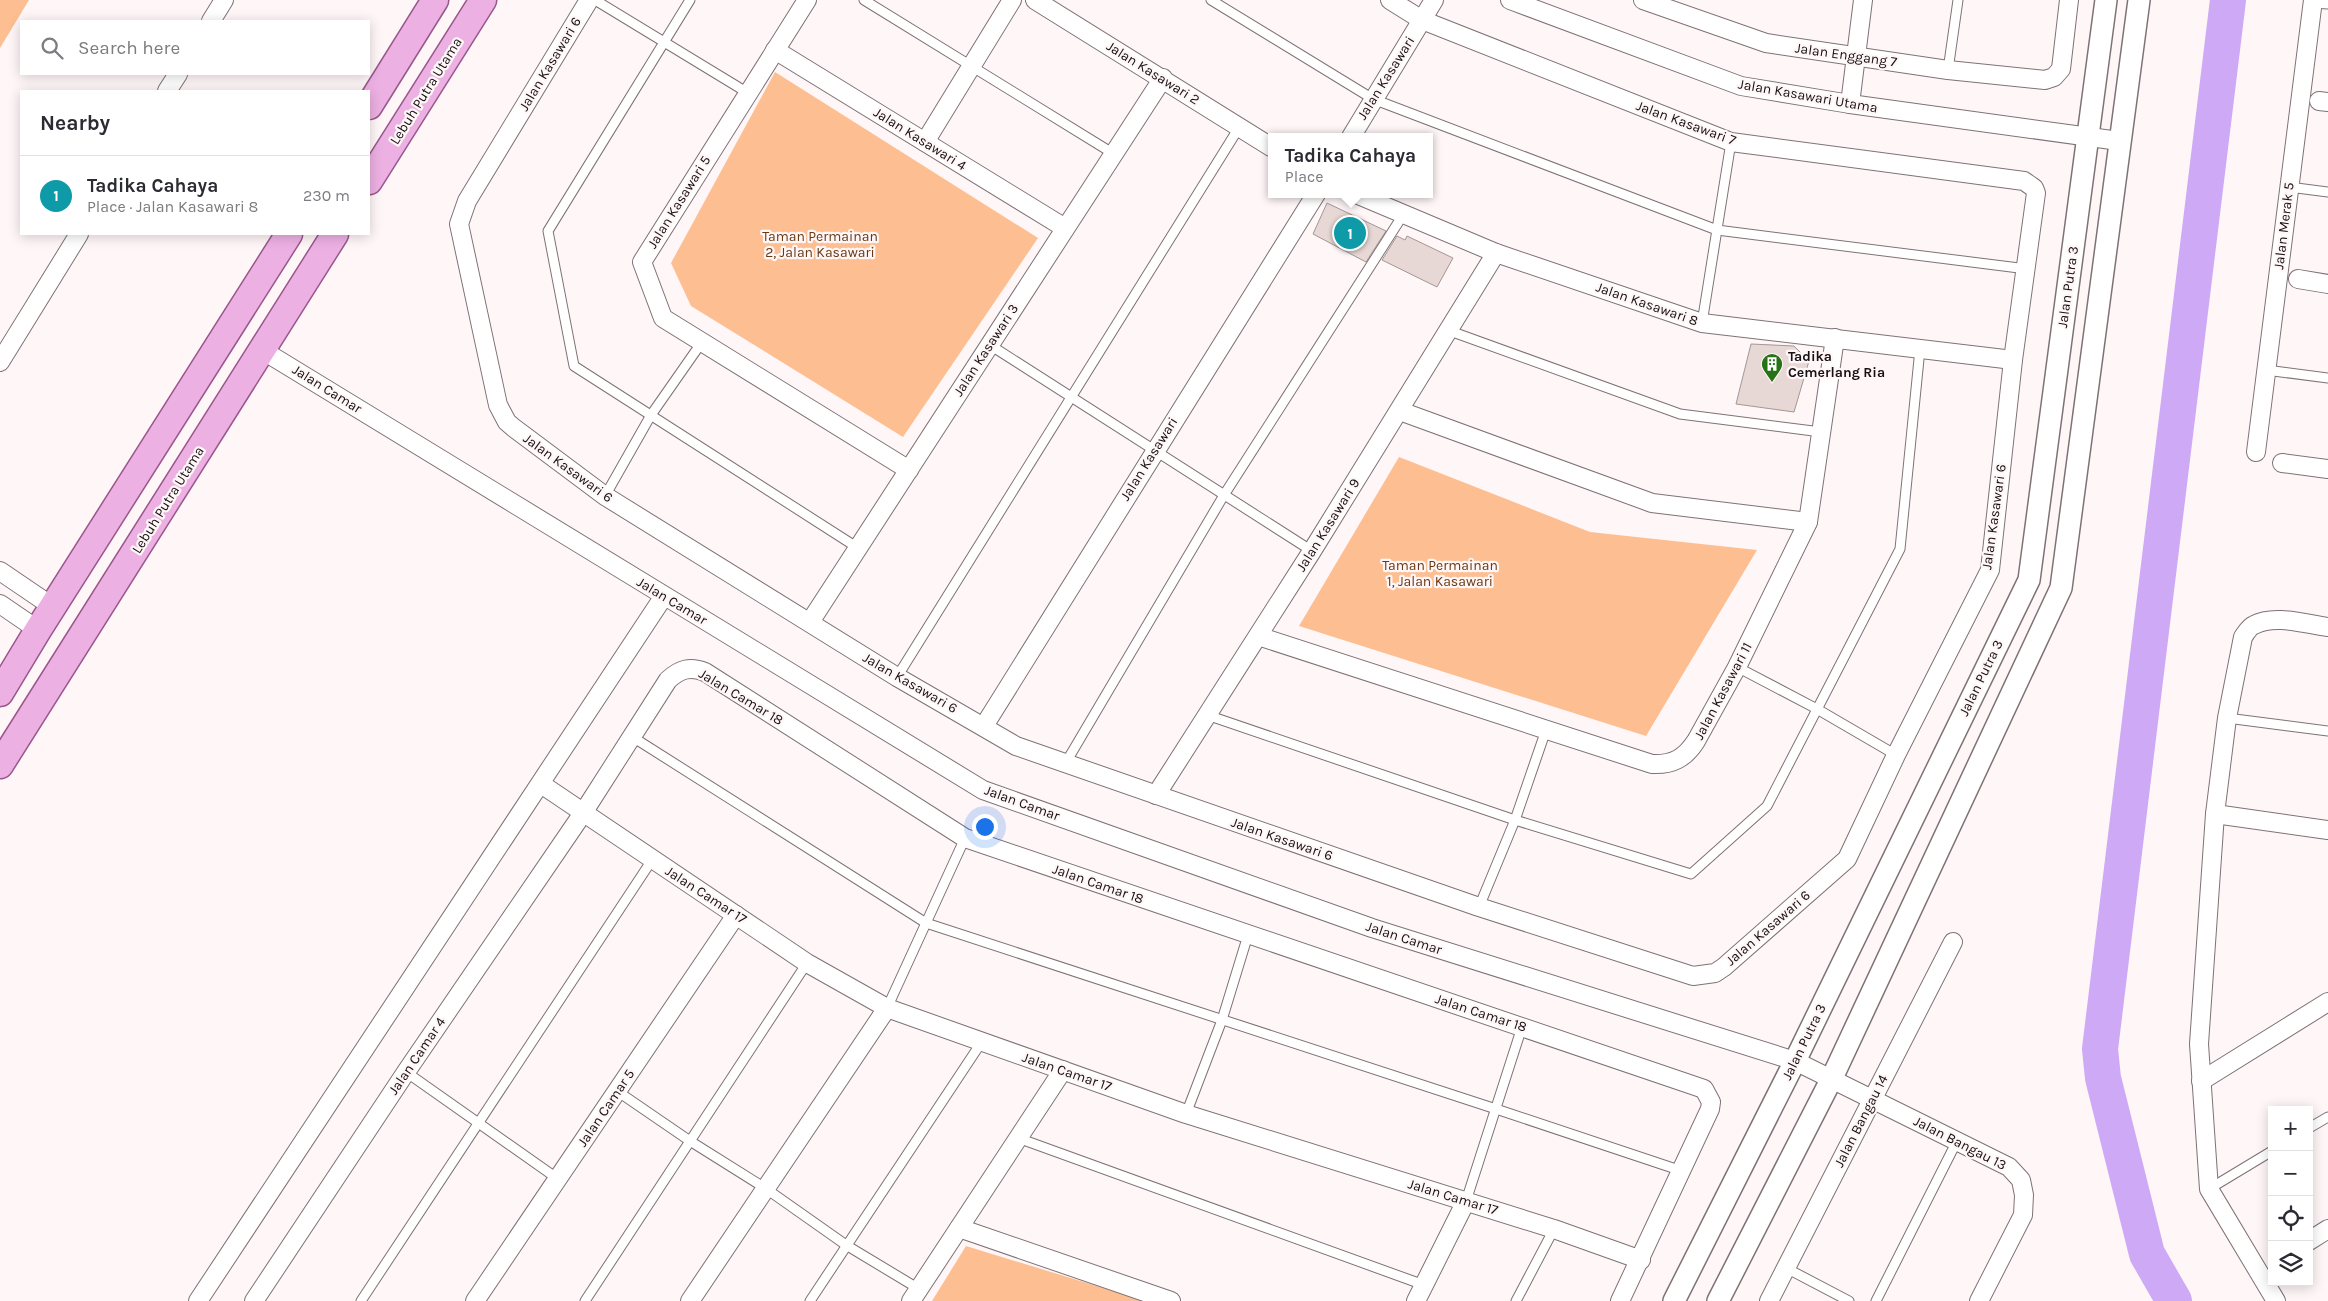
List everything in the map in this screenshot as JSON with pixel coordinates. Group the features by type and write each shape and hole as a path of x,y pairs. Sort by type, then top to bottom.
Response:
{"main road":[{"path":"370,104 435,0"},
{"name":"Lebuh Putra Utama","path":"370,179 483,0"},
{"path":"0,693 288,235"},
{"name":"Lebuh Putra Utama","path":"0,765 335,235"}],"street":[{"path":"212,20 224,0"},
{"name":"Jalan Kasawari 6","path":"589,0 467,201 459,224 502,414 514,428 605,496 897,677 1016,746 1479,907 1693,976 1715,973 1724,967 1847,859 1896,755 1990,570 2013,360 2037,198 2034,188 2024,181"},
{"name":"Jalan Kasawari 5","path":"807,0 642,262 663,318 909,470"},
{"path":"926,142 1012,0"},
{"name":"Jalan Kasawari 2","path":"1035,0 1268,144"},
{"name":"Jalan Kasawari 7","path":"1390,0 1422,20 1731,142 2024,181"},
{"name":"Jalan Kasawari","path":"1352,133 1434,0"},
{"name":"Jalan Kasawari Utama","path":"1510,0 1741,86 1850,104 2118,141"},
{"name":"Jalan Enggang 7","path":"1643,0 1766,43 1948,70 2033,80 2054,78 2061,69 2069,0"},
{"path":"1850,104 1863,0"},
{"name":"Jalan Putra 3","path":"1674,1301 1795,1061 2029,580 2106,0"},
{"path":"1718,1301 1832,1078 2061,588 2118,141 2139,0"},
{"name":"Jalan Merak 5","path":"2256,452 2289,187 2318,2"},
{"name":"Jalan Kasawari 4","path":"775,50 1065,228"},
{"path":"168,90 177,75"},
{"name":"Jalan Kasawari 3","path":"810,622 1163,78"},
{"name":"Jalan Kasawari","path":"984,726 1154,450 1313,198"},
{"name":"Jalan Kasawari 8","path":"1365,198 1496,253 1702,323 2013,360"},
{"path":"0,362 78,235"},
{"name":"Jalan Kasawari 9","path":"1156,795 1400,411 1496,253"},
{"path":"2298,279 2328,284"},
{"name":"Jalan Kasawari 11","path":"1258,636 1652,764 1672,762 1689,752 1696,741 1737,667 1808,522 1834,338"},
{"name":"Jalan Camar","path":"262,350 983,790 1372,928 1795,1061 1832,1078"},
{"path":"1400,411 1652,503 1808,522"},
{"path":"2282,463 2328,469"},
{"path":"0,571 53,607"},
{"path":"198,1301 664,596"},
{"path":"0,604 38,630"},
{"path":"2276,1301 2265,1268 2209,1189 2199,1044 2215,814 2227,718 2243,637 2252,626 2263,621 2281,621 2328,627"},
{"name":"Jalan Camar 18","path":"583,813 668,680 676,673 685,669 696,668 964,838 1697,1085 1709,1094 1710,1110 1682,1172"},
{"name":"Jalan Camar 17","path":"541,784 807,963 886,1008 1186,1114 1554,1228 1641,1260"},
{"name":"Jalan Camar 4","path":"254,1301 406,1072 583,813"},
{"path":"2215,814 2328,830"},
{"name":"Jalan Camar 5","path":"475,1301 736,915"},
{"name":"Jalan Bangau 14","path":"1769,1301 1953,942"},
{"path":"2201,1081 2328,1002"},
{"path":"690,1301 886,1008"},
{"path":"915,1295 1063,1070"},
{"name":"Jalan Bangau 13","path":"1832,1078 2009,1167 2021,1180 2024,1195 2023,1216 1979,1301"},
{"path":"1620,1301 1682,1172"},
{"path":"1416,1301 1466,1201"},
{"path":"959,1228 1171,1301"},
{"path":"2313,1238 2328,1229"}],"lane":[{"path":"595,0 748,93"},
{"path":"690,0 548,232 574,366 858,548"},
{"path":"864,0 971,68 1114,154"},
{"path":"1211,0 1373,99 1717,230 2027,269"},
{"path":"1948,70 1958,0"},
{"path":"897,677 1240,126"},
{"path":"1702,323 1731,142"},
{"path":"2289,187 2328,192"},
{"path":"1065,764 1224,495 1404,215"},
{"path":"1450,331 1680,414 1821,432"},
{"path":"605,496 651,415 702,342"},
{"path":"990,345 1312,551"},
{"path":"1207,716 1515,820 1691,874 1768,806 1900,549 1920,348"},
{"path":"2266,370 2328,378"},
{"path":"1737,667 1817,709 1896,755"},
{"path":"2227,718 2328,732"},
{"path":"1479,907 1515,820 1546,730"},
{"path":"631,736 926,923 1496,1109 1682,1172"},
{"path":"886,1008 964,838"},
{"path":"361,1301 652,860"},
{"path":"1186,1114 1222,1020 1248,935"},
{"path":"585,1301 807,963"},
{"path":"1466,1201 1522,1027"},
{"path":"810,1301 981,1043"},
{"path":"406,1072 558,1179"},
{"path":"617,1092 765,1188 915,1295"},
{"path":"2313,1125 2328,1116"},
{"path":"1018,1138 1424,1285"},
{"path":"1876,1301 1957,1141"},
{"path":"2209,1189 2268,1153"},
{"path":"1516,1301 1554,1228"},
{"path":"1786,1268 1849,1301"}],"green space":[{"path":"0,0 29,0 0,48"},
{"name":"Taman Permainan 2, Jalan Kasawari","path":"775,72 1038,238 903,437 691,306 671,263"},
{"name":"Taman Permainan 1, Jalan Kasawari","path":"1399,457 1590,532 1757,550 1646,736 1299,626"},
{"path":"966,1246 1146,1301 932,1301"}],"building":[{"path":"1327,203 1386,231 1366,262 1313,234"},
{"path":"1397,236 1405,240 1407,236 1453,258 1437,287 1382,260"},
{"name":"Tadika Cemerlang Ria","path":"1751,344 1794,346 1809,361 1794,412 1736,404"}],"waterway":[{"path":"2174,1301 2147,1254 2103,1078 2100,1049 2228,0"}],"place":[{"name":"Tadika Cahaya","path":"1350,233"},
{"name":"Tadika Cemerlang Ria","path":"1772,383"}]}
